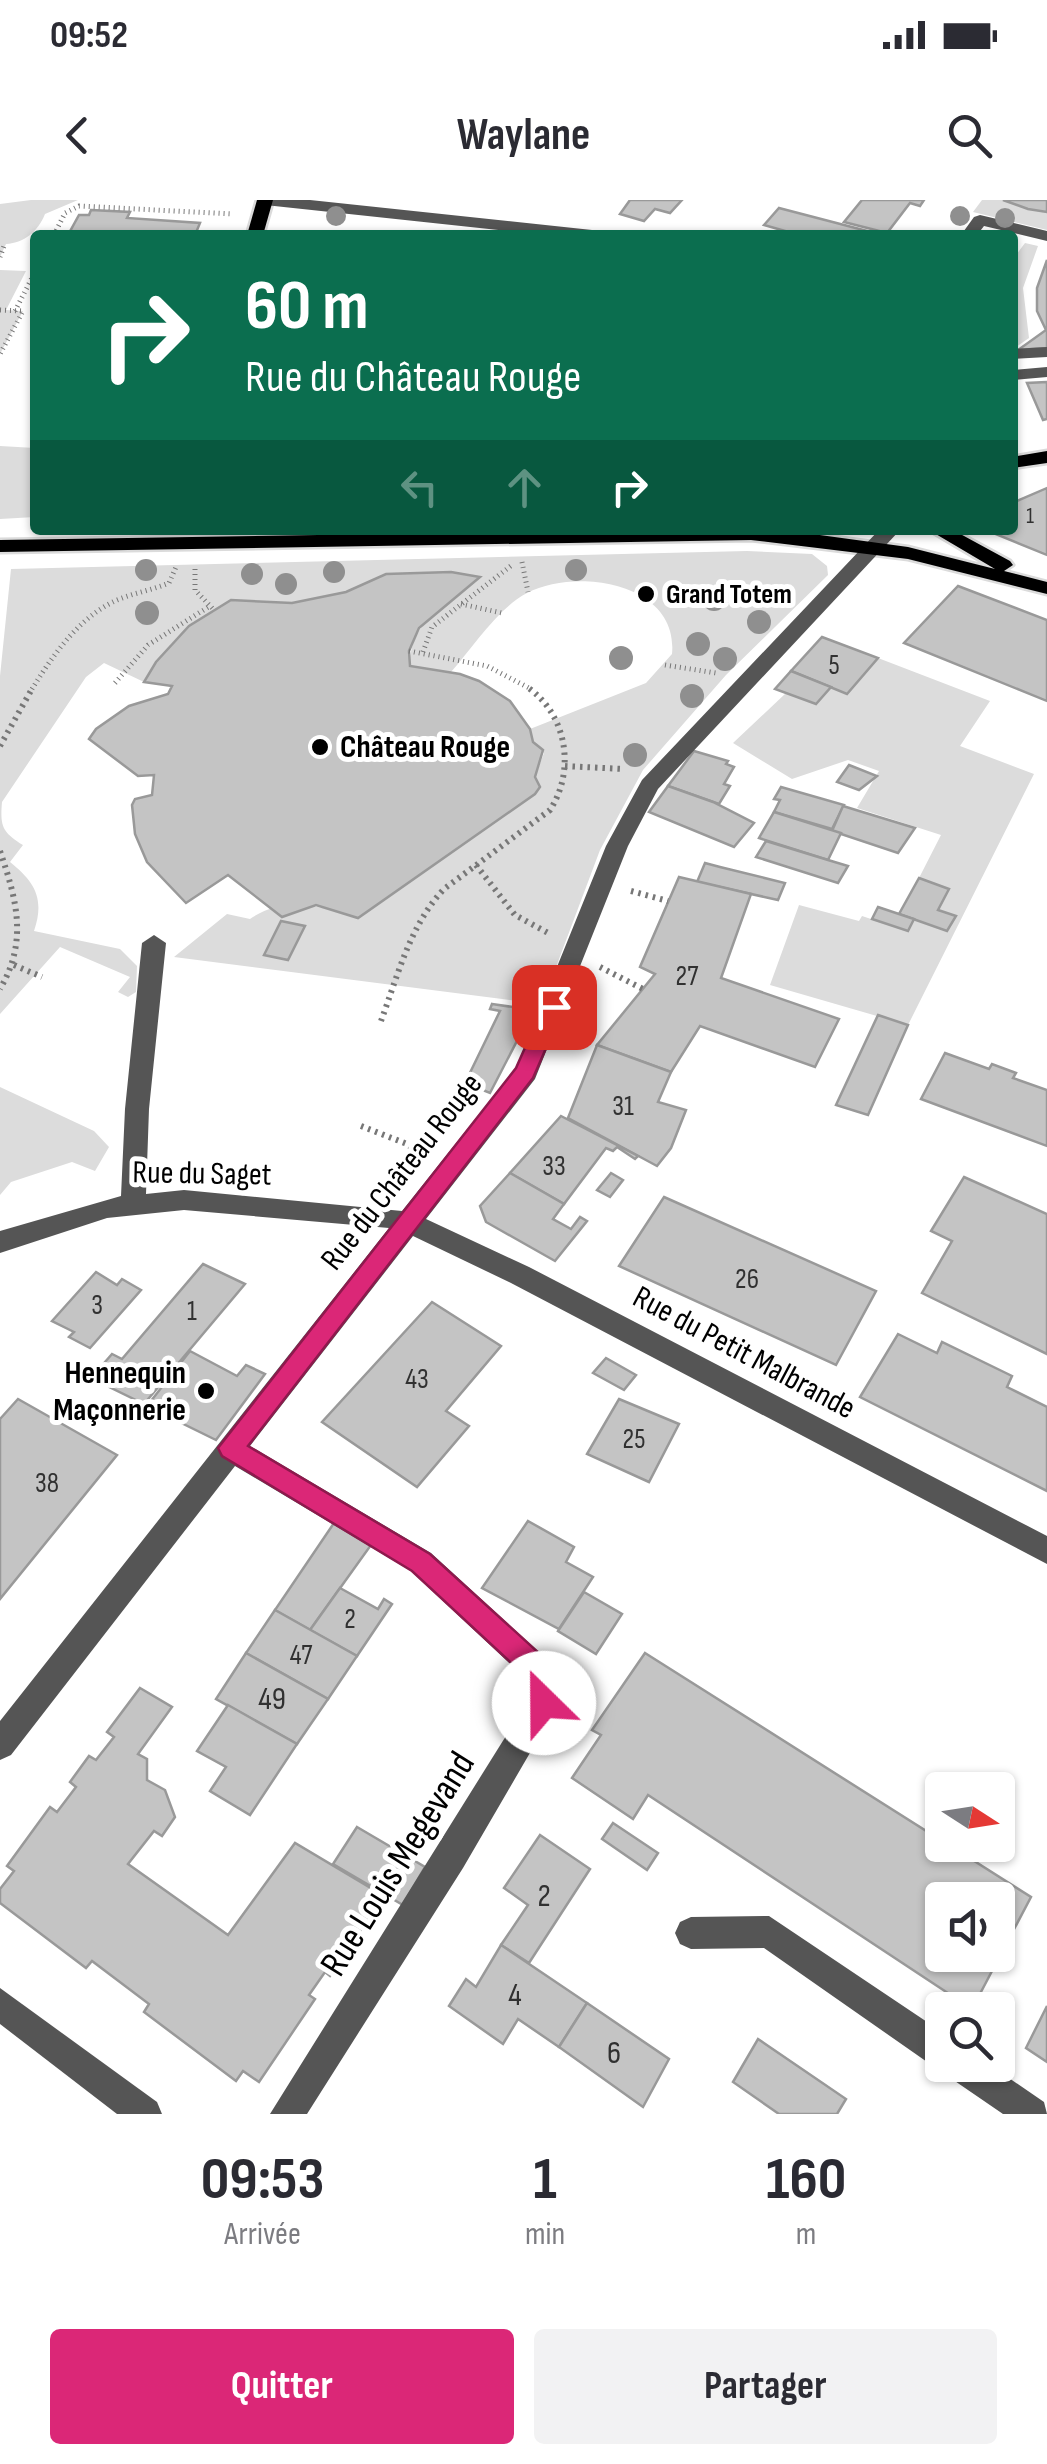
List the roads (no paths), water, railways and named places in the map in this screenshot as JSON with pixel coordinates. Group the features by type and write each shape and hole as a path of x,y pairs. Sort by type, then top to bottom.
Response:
{"main road":[{"path":"256,230 265,200"},
{"path":"1018,462 1047,457"},
{"path":"63,545 88,535"},
{"path":"0,546 328,535"},
{"path":"760,535 874,547 961,564 1042,586"},
{"path":"948,535 1042,586"}],"street":[{"path":"265,200 544,230"},
{"path":"362,230 371,212"},
{"path":"973,230 980,220 1047,236"},
{"path":"1018,354 1047,352"},
{"path":"1018,374 1047,372"},
{"name":"Rue du Château Rouge","path":"0,1745 526,1072 616,846 660,772 885,535"},
{"path":"133,1202 137,1109 154,942"},
{"name":"Rue du Saget","path":"0,1242 133,1202 184,1200 358,1214 407,1222"},
{"name":"Rue du Petit Malbrande","path":"407,1222 436,1232 520,1274 1047,1552"},
{"name":"Rue Louis Megevand","path":"231,1448 421,1562 530,1663 546,1685 544,1703 452,1857 287,2114"},
{"path":"691,1932 769,1932 925,2040"},
{"path":"2,2011 144,2114"},
{"path":"986,2082 1032,2114"}],"place":[{"name":"Grand Totem","path":"646,594"},
{"name":"Château Rouge","path":"320,747"},
{"name":"Hennequin Maçonnerie","path":"206,1391"}]}
